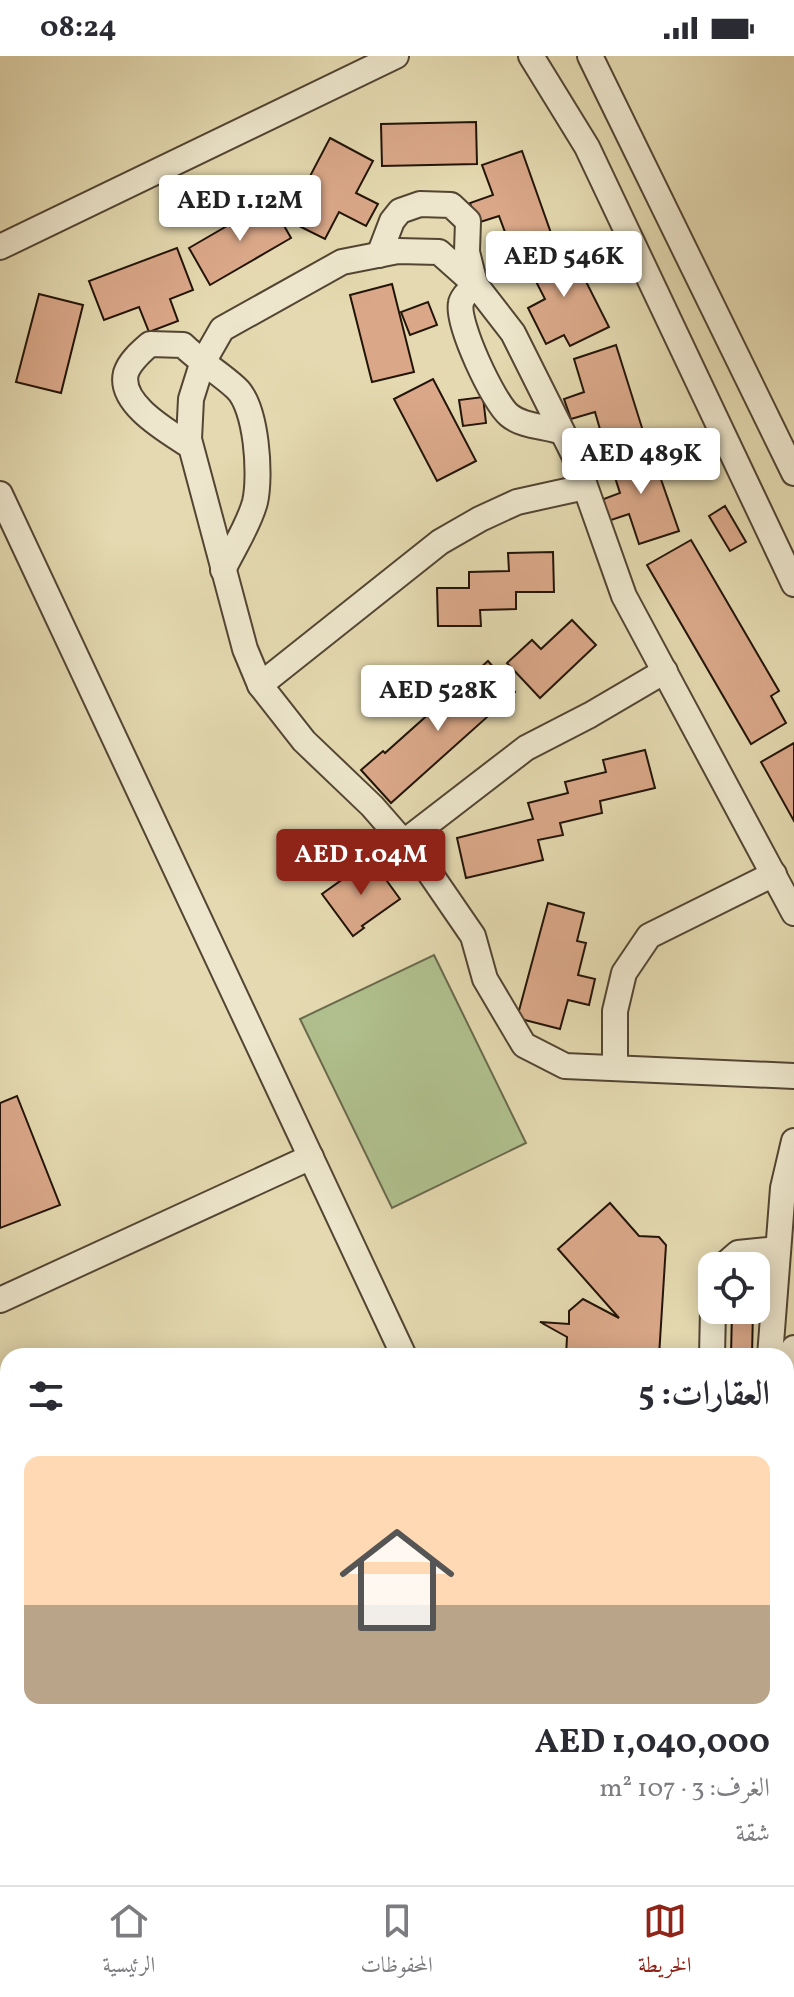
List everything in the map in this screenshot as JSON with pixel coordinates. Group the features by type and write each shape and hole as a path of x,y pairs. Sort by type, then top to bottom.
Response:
{"street":[{"path":"0,247 396,56"},
{"path":"531,56 587,147 794,584"},
{"path":"590,56 794,473"},
{"path":"379,255 392,221 400,211 420,204 451,205 468,221 467,252 475,284"},
{"path":"794,913 624,596 562,432 513,333 475,284 439,252 398,251 342,262 222,329 202,364 191,399 190,446 245,649 260,685 304,741 372,806 427,869 473,936 485,979 524,1045 565,1066 794,1076"},
{"path":"475,284 461,302 461,321 476,361 509,415 526,423 562,432"},
{"path":"190,446 151,419 130,396 125,377 130,364 150,344 183,345 202,364 237,389 249,404 257,469 255,503 223,570"},
{"path":"260,685 440,542 517,502 585,487"},
{"path":"0,494 400,1348"},
{"path":"404,842 526,748 665,671"},
{"path":"615,1068 615,1011 624,973 649,936 774,874"},
{"path":"771,1348 783,1188 794,1141"},
{"path":"0,1300 311,1157"},
{"path":"748,1252 778,1249"},
{"path":"712,1348 713,1324"}],"green space":[{"path":"434,955 526,1143 392,1208 300,1019"}],"building":[{"path":"476,122 477,164 382,166 381,124"},
{"path":"330,138 373,161 356,193 378,204 366,226 339,212 325,239 287,220"},
{"path":"522,151 552,236 512,251 499,216 477,223 470,203 493,195 482,165"},
{"path":"270,201 291,238 210,285 189,248"},
{"path":"567,244 609,327 570,346 564,335 546,344 528,308 545,299 527,264"},
{"path":"177,248 193,290 170,299 178,321 149,332 139,307 104,320 89,281"},
{"path":"392,284 414,372 372,382 350,295"},
{"path":"39,294 83,305 61,393 16,382"},
{"path":"428,302 437,325 410,335 401,312"},
{"path":"616,345 643,431 604,443 595,412 571,419 564,399 584,392 574,359"},
{"path":"433,379 476,461 437,481 394,399"},
{"path":"483,397 486,423 463,426 459,400"},
{"path":"649,445 679,531 639,544 629,514 608,521 601,500 620,493 609,459"},
{"path":"725,506 746,542 730,551 709,516"},
{"path":"691,540 779,691 771,696 786,723 751,744 647,565"},
{"path":"553,552 554,592 516,592 516,609 480,610 481,626 438,626 437,588 469,588 469,572 509,571 508,553"},
{"path":"572,620 596,645 540,698 507,663 532,640 541,649"},
{"path":"488,661 515,692 391,803 361,770 383,751 385,753"},
{"path":"794,743 794,821 761,762"},
{"path":"645,750 655,788 600,801 602,813 560,823 563,835 538,840 543,860 466,878 457,838 533,819 528,803 568,793 565,782 606,772 603,760"},
{"path":"371,859 400,899 353,936 322,894"},
{"path":"548,903 584,913 577,941 586,943 578,975 595,979 589,1005 568,1000 560,1029 517,1018"},
{"path":"17,1096 60,1205 0,1228 0,1103"},
{"path":"610,1203 639,1236 659,1237 666,1245 660,1348 566,1348 567,1337 540,1322 569,1324 569,1311 583,1299 619,1318 558,1249"},
{"path":"732,1324 753,1324 752,1348 731,1348"}]}
